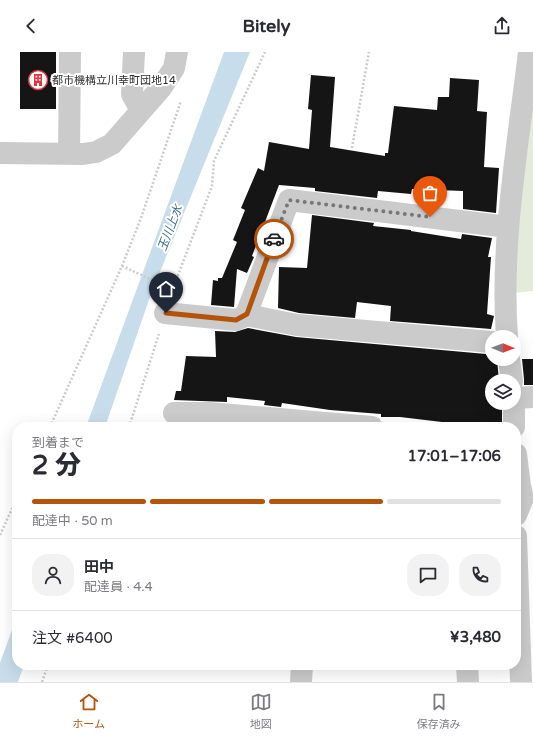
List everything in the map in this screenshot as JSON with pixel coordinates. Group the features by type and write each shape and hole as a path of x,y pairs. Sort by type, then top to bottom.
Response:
{"street":[{"path":"69,154 70,52"},
{"path":"134,52 132,94 141,110"},
{"path":"0,153 83,154 96,152 112,144 161,88 174,68 177,52"},
{"path":"507,330 505,308 508,227 529,52"},
{"path":"247,314 289,200 508,227"},
{"path":"166,313 236,320 247,314 297,325 485,341"},
{"path":"521,398 533,397"},
{"path":"514,410 514,422"},
{"path":"174,413 209,413 305,422"},
{"path":"521,490 524,504"},
{"path":"521,580 526,624 521,682"},
{"path":"301,682 302,670"},
{"path":"467,670 468,682"}],"path":[{"path":"131,422 172,290 212,186 214,161 265,52"},
{"path":"352,148 369,52"},
{"path":"52,422 122,266 141,218 183,95"},
{"path":"122,266 172,290"},
{"path":"0,535 12,509"},
{"path":"42,682 46,670"}],"green space":[{"path":"533,80 533,291 512,293"}],"water":[{"name":"玉川上水","path":"224,52 250,52 151,294 107,422 88,422"},
{"path":"12,630 12,670 22,670 18,682 0,682 0,663"}],"building":[{"name":"都市機構立川幸町団地14","path":"20,52 56,52 56,109 20,109"},
{"path":"311,75 335,77 330,147 385,156 385,153 388,153 394,106 437,110 438,97 449,97 450,78 479,80 477,111 487,112 484,167 499,168 496,213 463,209 463,191 412,189 411,194 378,191 377,198 315,191 315,188 279,185 247,273 237,269 234,307 211,305 213,280 218,281 218,278 222,278 237,242 233,240 245,210 241,208 258,168 264,171 269,142 309,149 312,110 308,109"},
{"path":"312,215 374,223 373,226 411,230 461,239 462,234 492,238 488,257 491,257 487,314 494,316 491,329 390,321 391,306 357,302 355,318 299,313 278,308 279,267 307,268"},
{"path":"248,328 296,337 485,354 485,366 498,366 498,374 485,374 485,410 502,410 502,422 442,422 400,417 381,417 381,414 330,410 282,403 281,407 264,405 265,401 227,397 227,402 174,400 176,391 181,391 186,356 216,357 215,331 235,332"},
{"path":"522,359 533,359 533,385 524,385"}],"way so far":[{"path":"274,239 289,200 430,217"}],"place":[{"name":"都市機構立川幸町団地14","path":"38,80"}],"route":[{"path":"166,313 236,320 247,314 274,239"}]}
